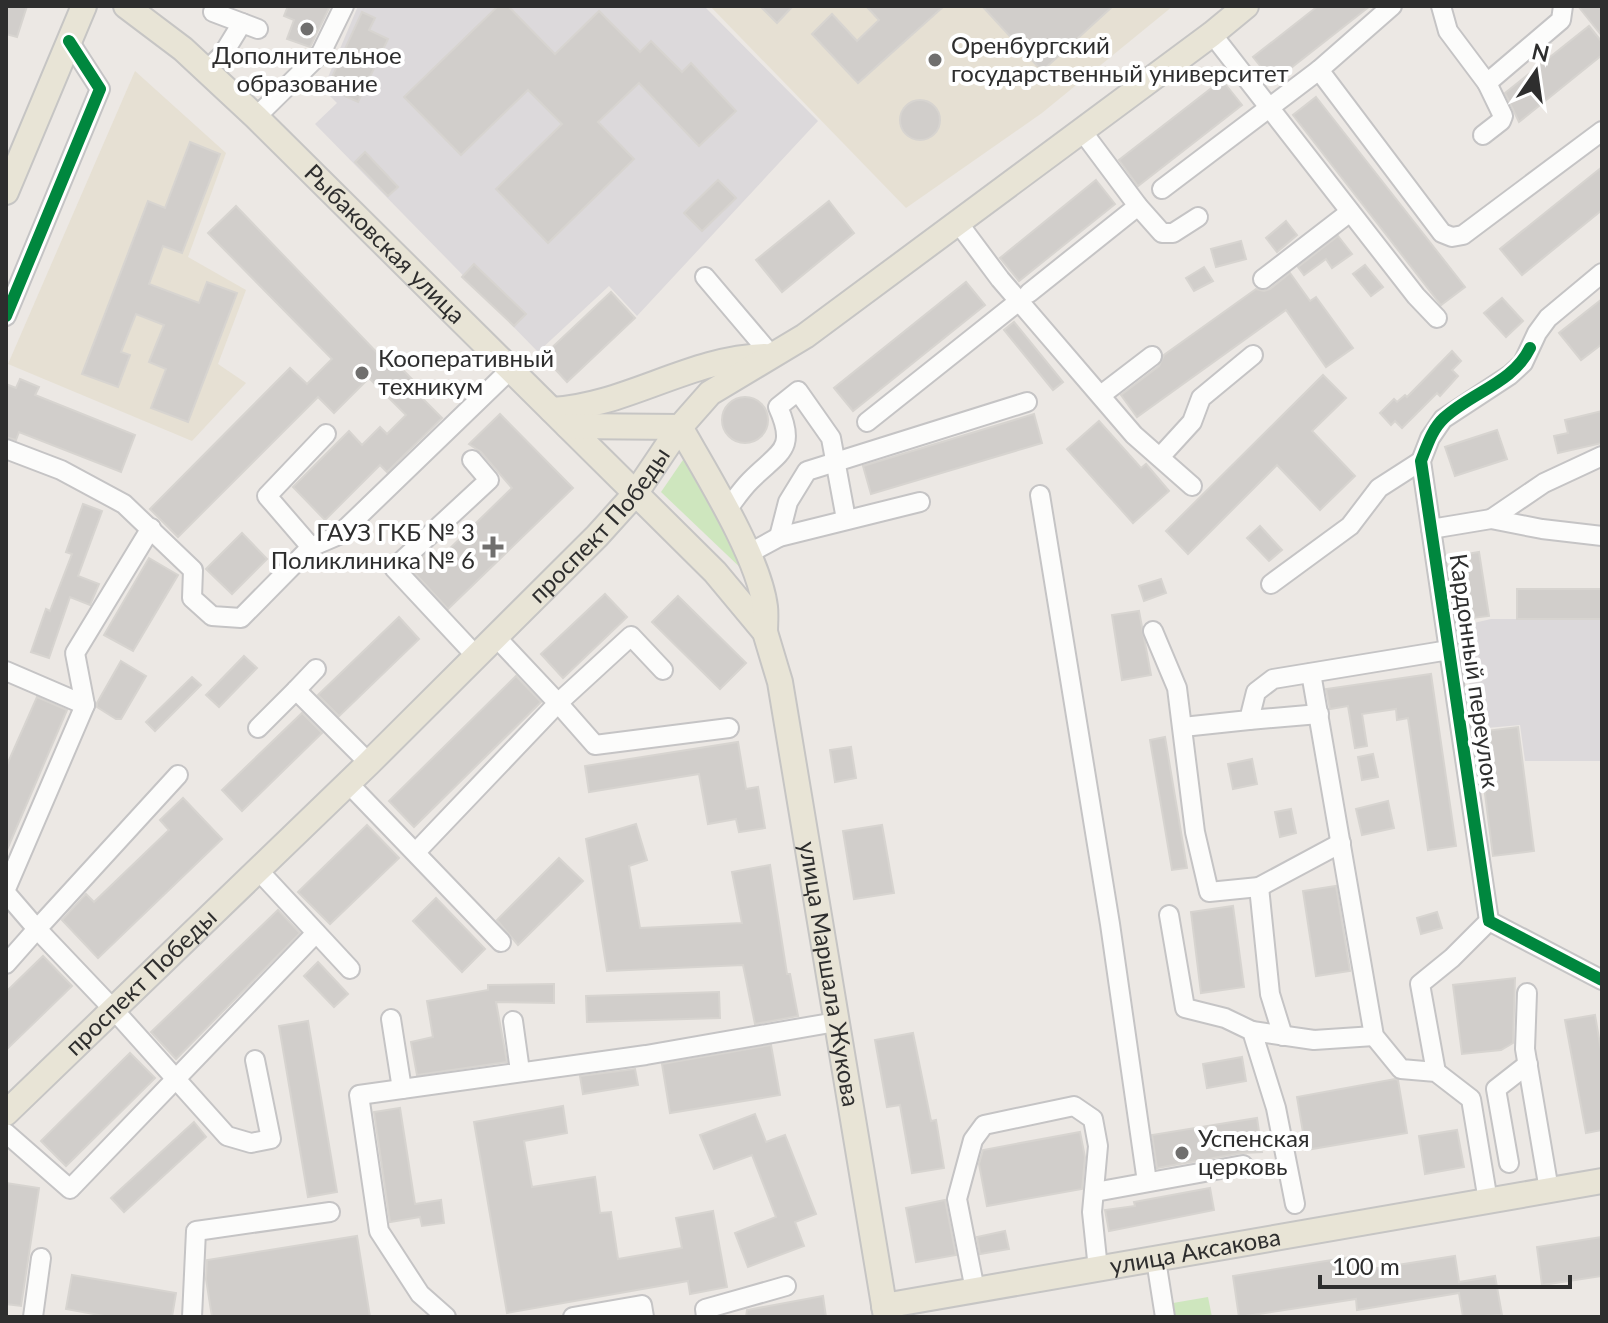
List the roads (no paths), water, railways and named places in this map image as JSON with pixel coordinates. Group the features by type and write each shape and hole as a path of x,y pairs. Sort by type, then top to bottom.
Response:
{"main road":[{"path":"6,192 84,6"},
{"name":"Рыбаковская улица","path":"126,6 183,49 256,117 635,494"},
{"name":"проспект Победы","path":"6,1113 477,657 635,494 680,427 710,393 805,336 959,224 1246,6"},
{"path":"560,418 577,409 714,362 745,356 772,356"},
{"path":"560,418 680,427"},
{"name":"улица Маршала Жукова","path":"680,427 726,511 759,581 765,608 765,632 780,682 885,1312"},
{"name":"улица Маршала Жукова","path":"635,494 715,572 765,632"},
{"name":"улица Аксакова","path":"885,1312 975,1290 1602,1181"}],"street":[{"path":"256,117 321,53 344,6"},
{"path":"1162,189 1319,70 1392,6"},
{"path":"1441,6 1448,31 1487,83 1503,116 1483,135"},
{"path":"1487,83 1561,20 1563,6"},
{"path":"206,71 250,26 213,12"},
{"path":"1212,34 1416,296 1437,318"},
{"path":"6,316 100,89 69,41"},
{"path":"1319,70 1442,233 1452,237 1463,235 1602,131"},
{"path":"1082,131 1162,233 1173,233 1198,217"},
{"path":"867,422 1138,206"},
{"path":"1263,279 1350,212"},
{"path":"959,224 980,255 1024,297 1134,435 1192,486"},
{"path":"1271,584 1350,526 1379,488 1421,461 1430,438 1443,419 1510,375 1523,363 1548,318 1602,273"},
{"path":"705,277 772,356"},
{"path":"1160,457 1192,422 1201,398 1253,355"},
{"path":"1101,395 1152,356"},
{"path":"6,449 61,470 124,504 193,570 192,598 212,616 241,618 311,547 339,535 511,369"},
{"path":"726,511 749,481 781,455 788,429 778,407 798,391 831,438 846,519"},
{"path":"779,537 788,502 807,471 1027,402"},
{"path":"311,547 267,496 326,434"},
{"path":"1491,519 1534,488 1602,456"},
{"path":"472,460 489,480 394,568 477,657"},
{"name":"Кардонный переулок","path":"1421,461 1489,921"},
{"path":"1040,495 1110,924 1147,1182"},
{"path":"748,554 779,537 920,502"},
{"path":"1431,529 1491,519 1602,536"},
{"path":"151,528 75,653 85,705 6,891 37,929 227,1136 251,1143 271,1139 255,1060"},
{"path":"1153,631 1177,688 1195,832 1209,892 1259,887 1341,843"},
{"path":"416,852 558,703 631,636 663,670"},
{"path":"496,637 595,745 729,728"},
{"path":"1249,720 1256,692 1273,679 1449,650"},
{"path":"258,728 316,669"},
{"path":"6,671 85,705"},
{"path":"1311,673 1374,1036 1401,1069 1436,1072 1471,1099 1488,1201"},
{"path":"296,690 369,763"},
{"path":"1183,727 1319,714"},
{"path":"6,964 178,775"},
{"path":"348,783 501,942"},
{"path":"258,870 350,969"},
{"path":"1259,887 1270,994 1283,1036"},
{"path":"1169,915 1185,1008 1225,1018 1252,1031 1283,1036 1314,1040 1374,1036"},
{"path":"1436,1072 1420,984 1489,921 1602,980"},
{"path":"6,1133 70,1189 316,933"},
{"path":"1527,993 1525,1049 1549,1190"},
{"path":"391,1019 402,1089"},
{"path":"513,1021 520,1071"},
{"path":"446,1317 420,1294 379,1231 359,1095 646,1055 836,1022"},
{"path":"1252,1031 1276,1108 1295,1204"},
{"path":"1509,1163 1496,1089 1528,1064"},
{"path":"975,1290 957,1199 973,1140 984,1125 1074,1106 1093,1119 1098,1146 1092,1212 1098,1269"},
{"path":"1095,1192 1243,1165"},
{"path":"192,1317 196,1231 330,1212"},
{"path":"33,1317 41,1258"},
{"path":"1156,1260 1165,1317"},
{"path":"706,1317 705,1309 786,1286"},
{"path":"573,1317 642,1305 644,1317"}],"place":[{"name":"Дополнительное образование","path":"307,29"},
{"name":"Оренбургский государственный университет","path":"935,60"},
{"name":"Кооперативный техникум","path":"362,373"},
{"name":"ГАУЗ ГКБ № 3 Поликлиника № 6","path":"493,547"},
{"name":"Успенская церковь","path":"1182,1153"}]}
